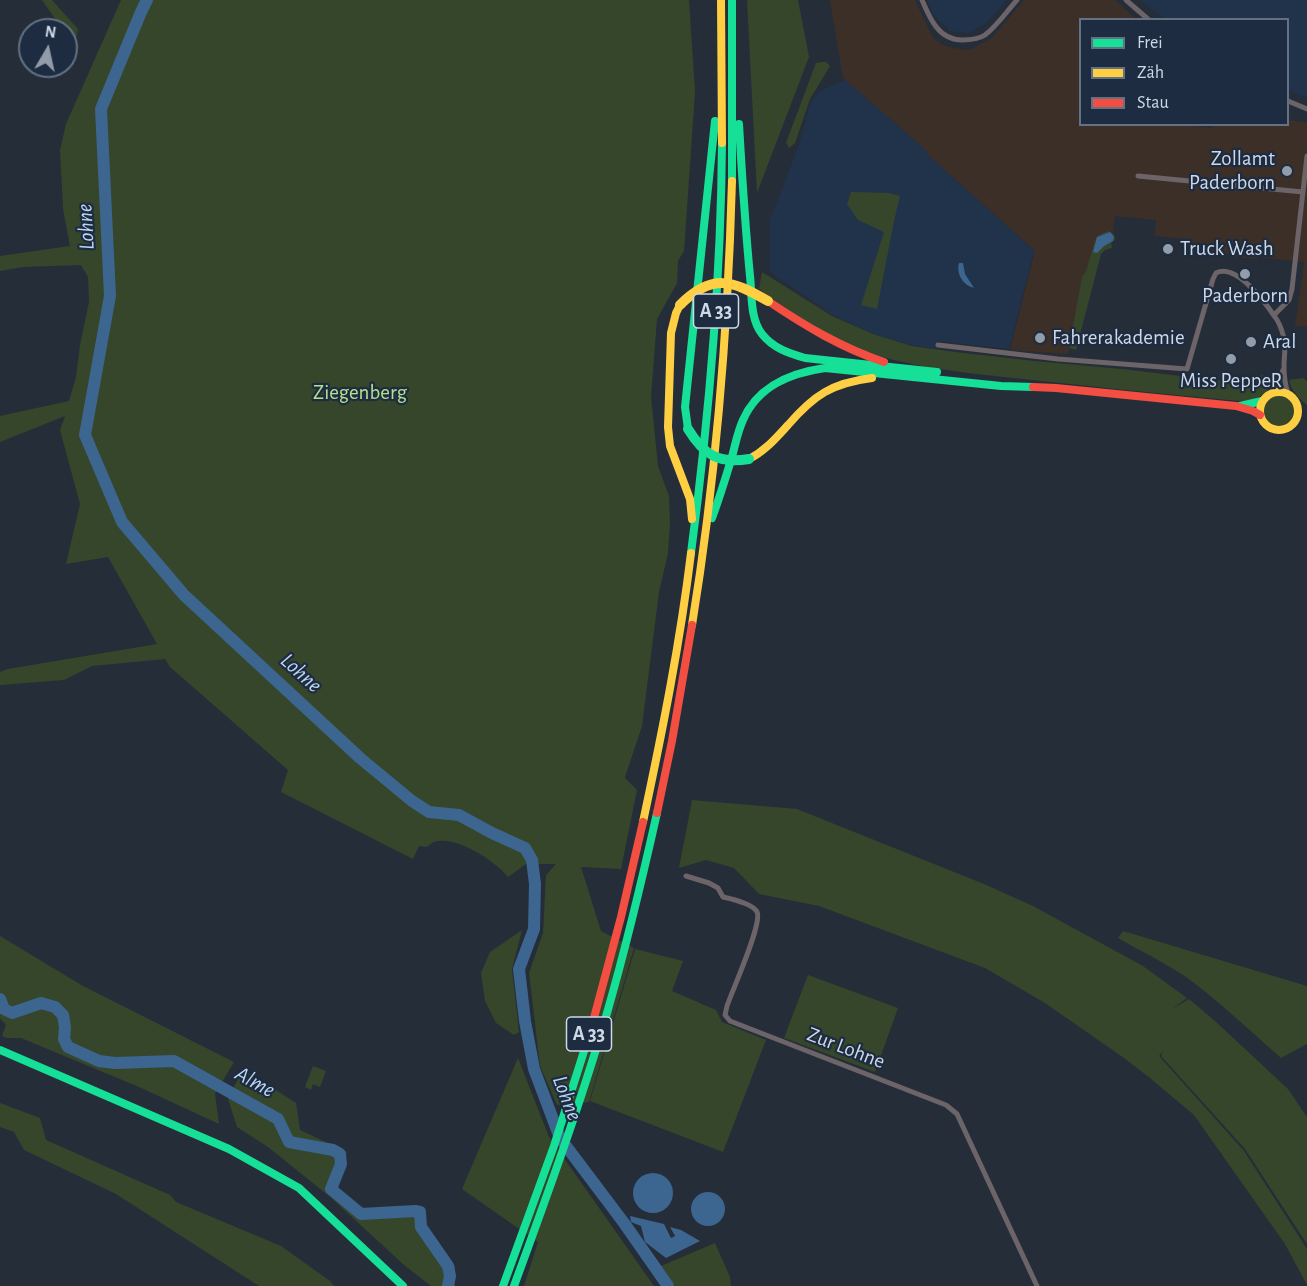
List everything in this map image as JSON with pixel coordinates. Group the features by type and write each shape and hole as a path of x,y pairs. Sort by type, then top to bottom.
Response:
{"main road":[{"name":"A 33","path":"514,1286 560,1160 607,1012 640,886 659,776 694,544 711,386 718,294 722,150 721,0"},
{"name":"A 33","path":"503,1286 550,1157 597,1008 686,666 716,454 728,297 732,186 732,0"},
{"path":"722,77 717,90 713,149 685,407 688,429 697,445 718,459 739,461 749,459 759,455 768,447 805,405 832,387 865,378 915,377"},
{"path":"733,104 740,129 753,308 761,333 775,347 805,358 1002,379 1056,388"},
{"path":"694,544 690,500 670,446 668,427 671,333 680,305 694,290 714,283 739,285 825,338 907,369"},
{"path":"705,538 745,417 753,402 777,382 808,370 825,368 1000,386 1056,388 1236,406 1260,415 1266,425 1277,430 1289,428 1302,418 1298,415 1302,407 1288,393 1275,392 1262,401 1236,406"},
{"path":"1260,415 1262,401"},
{"path":"0,1050 218,1144 266,1168 299,1188 403,1286"}],"street":[{"path":"922,0 929,17 942,35 957,40 980,38 988,33 1017,0"},
{"path":"1126,0 1147,18"},
{"path":"1289,102 1307,109"},
{"path":"1274,315 1289,300 1292,290 1307,156"},
{"path":"1138,176 1303,192"},
{"path":"938,345 1187,369 1213,279 1220,271 1236,274 1251,287 1274,315 1281,328 1286,346 1284,368 1288,393"},
{"path":"1275,392 1284,368"},
{"name":"Zur Lohne","path":"686,876 718,888 723,897 751,906 757,910 759,916 751,945 727,1006 725,1015 730,1021 952,1109 962,1124 1036,1286"}],"shaded area":[{"path":"830,0 915,0 933,38 952,48 969,50 992,38 1024,0 1115,0 1135,18 1079,18 1079,126 1212,128 1212,126 1289,126 1289,120 1307,123 1307,327 1295,326 1304,262 1258,257 1257,259 1230,257 1230,254 1185,248 1186,239 1155,236 1156,220 1115,216 1113,232 1107,231 1096,237 1083,276 1068,354 1010,350 1035,251 927,154 928,152 843,78"},
{"path":"928,0 1007,0 985,24 968,33 950,31 933,14"},
{"path":"1140,0 1307,0 1307,98 1289,90 1289,18 1164,18"},
{"path":"845,80 928,152 927,154 1034,251 1009,349 939,341 937,349 912,345 873,334 833,315 770,272 770,220 798,148 811,102 820,91"},
{"path":"1110,232 1114,237 1113,241 1097,253 1093,252 1097,237"},
{"path":"959,263 963,263 965,274 974,288 961,278"},
{"path":"653,1173 661,1174 667,1179 672,1185 672,1201 667,1207 661,1212 653,1213 645,1212 639,1207 634,1201 633,1193 634,1185 639,1179 645,1174"},
{"path":"708,1192 720,1197 725,1209 720,1221 708,1226 696,1221 691,1209 696,1197"},
{"path":"630,1216 664,1224 671,1238 675,1236 670,1227 681,1230 700,1241 666,1258 645,1242 641,1226 631,1222"}],"green space":[{"path":"42,0 52,0 68,18 55,18"},
{"name":"Ziegenberg","path":"121,0 689,0 695,92 684,251 678,261 677,283 657,319 651,397 658,466 669,496 668,553 659,592 642,726 625,777 637,790 621,869 581,867 601,931 634,948 589,1102 557,1105 540,1066 529,973 543,933 546,875 556,864 526,864 508,877 485,857 464,846 443,841 434,842 426,847 419,846 413,859 281,792 288,770 170,667 165,659 92,666 64,680 0,685 0,672 8,669 157,644 108,557 66,564 80,504 60,430 65,416 0,442 0,416 69,401 76,377 89,302 88,277 81,265 23,267 0,271 0,256 70,246 63,209 60,150 66,124"},
{"path":"747,0 798,0 809,57 757,193"},
{"path":"826,62 830,66 810,99 795,143 789,148 786,143 816,63"},
{"path":"851,192 889,193 900,196 877,309 861,305 884,232 858,220 847,204"},
{"path":"1107,231 1115,236 1115,240 1111,243 1112,248 1101,254 1076,350 1069,348 1082,277 1096,237"},
{"path":"762,272 832,316 873,334 912,346 1122,369 1238,383 1245,386 1261,375 1277,379 1261,396 1244,401 993,376 912,364 853,347 816,328 759,289"},
{"path":"1303,378 1307,381 1307,405 1296,394 1289,380"},
{"path":"1279,396 1290,400 1294,411 1290,422 1279,426 1268,422 1264,411 1268,400"},
{"path":"692,800 797,809 1033,906 1143,966 1187,998 1172,1009 1189,999 1288,1089 1307,1117 1307,1244 1245,1149 1161,1056 1163,1051 1159,1056 1244,1151 1307,1249 1307,1285 1285,1244 1194,1115 1150,1078 1045,1003 985,968 819,906 759,894 734,868 706,860 679,868"},
{"path":"522,930 512,969 519,1032 514,1035 496,1023 485,1001 481,973 490,952"},
{"path":"1123,931 1307,986 1307,1044 1281,1058 1186,977 1118,938"},
{"path":"0,936 83,986 234,1062 215,1094 219,1124 139,1087 21,1038 2,1036 6,1025 0,1018"},
{"path":"635,949 683,961 672,991 716,1010 722,1022 766,1040 723,1152 590,1101"},
{"path":"808,975 898,1008 875,1072 784,1038"},
{"path":"518,1058 549,1137 654,1286 524,1286 538,1242 462,1189"},
{"path":"313,1066 326,1071 320,1087 313,1084 311,1090 305,1087"},
{"path":"243,1069 296,1103 300,1130 347,1152 336,1188 367,1212 418,1209 424,1213 427,1233 455,1266 455,1286 431,1286 404,1265 329,1196 268,1147 237,1127 228,1099"},
{"path":"0,1103 40,1118 46,1140 170,1195 176,1202 281,1246 334,1286 259,1286 116,1194 24,1150 14,1132 0,1127"},
{"path":"715,1243 730,1277 731,1286 675,1286 661,1266"}],"waterway":[{"name":"Lohne","path":"147,0 101,109 110,296 85,435 122,522 184,595 360,758 412,801 429,812 459,815 525,848 532,860 535,884 534,929 519,969 534,1069 560,1138 668,1286"},
{"name":"Alme","path":"0,999 4,1009 12,1013 41,1003 55,1007 63,1015 64,1039 68,1047 99,1061 115,1063 174,1061 278,1119 289,1142 333,1150 340,1154 341,1164 331,1189 361,1214 420,1212 421,1227 448,1266 450,1276 448,1286"}],"traffic: fast":[{"path":"732,0 732,181"},
{"path":"688,429 685,407 715,121"},
{"path":"739,124 752,306 755,321 762,334 776,346 805,358 937,372"},
{"path":"691,553 713,348 722,143"},
{"path":"712,518 743,420 749,408 757,398 776,383 800,373 825,368 1001,386 1033,387"},
{"path":"1240,406 1262,401"},
{"path":"688,429 700,445 713,456 729,460 749,459"},
{"path":"514,1286 597,1047 640,888 657,813"},
{"path":"503,1286 554,1146 591,1029"},
{"path":"0,1050 229,1149 299,1188 403,1286"}],"traffic: slow":[{"path":"721,0 722,143"},
{"path":"692,625 708,515 720,404 732,181"},
{"path":"680,305 702,288 722,283 744,288 768,301"},
{"path":"680,305 671,333 668,427 670,446 690,499 692,519"},
{"path":"749,459 775,439 815,398 846,383 872,378"},
{"path":"1279,392 1293,397 1298,411 1293,425 1279,430 1265,425 1260,411 1265,397 1279,392"},
{"path":"643,822 682,621 691,553"}],"traffic: jam":[{"path":"768,301 824,336 884,362"},
{"path":"1033,387 1236,406 1260,415"},
{"path":"657,813 692,625"},
{"path":"591,1029 621,917 643,822"}],"place":[{"name":"Zollamt Paderborn","path":"1287,171"},
{"name":"Truck Wash","path":"1168,249"},
{"name":"Paderborn","path":"1245,274"},
{"name":"Fahrerakademie","path":"1040,338"},
{"name":"Aral","path":"1251,342"},
{"name":"Miss PeppeR","path":"1231,359"}]}
